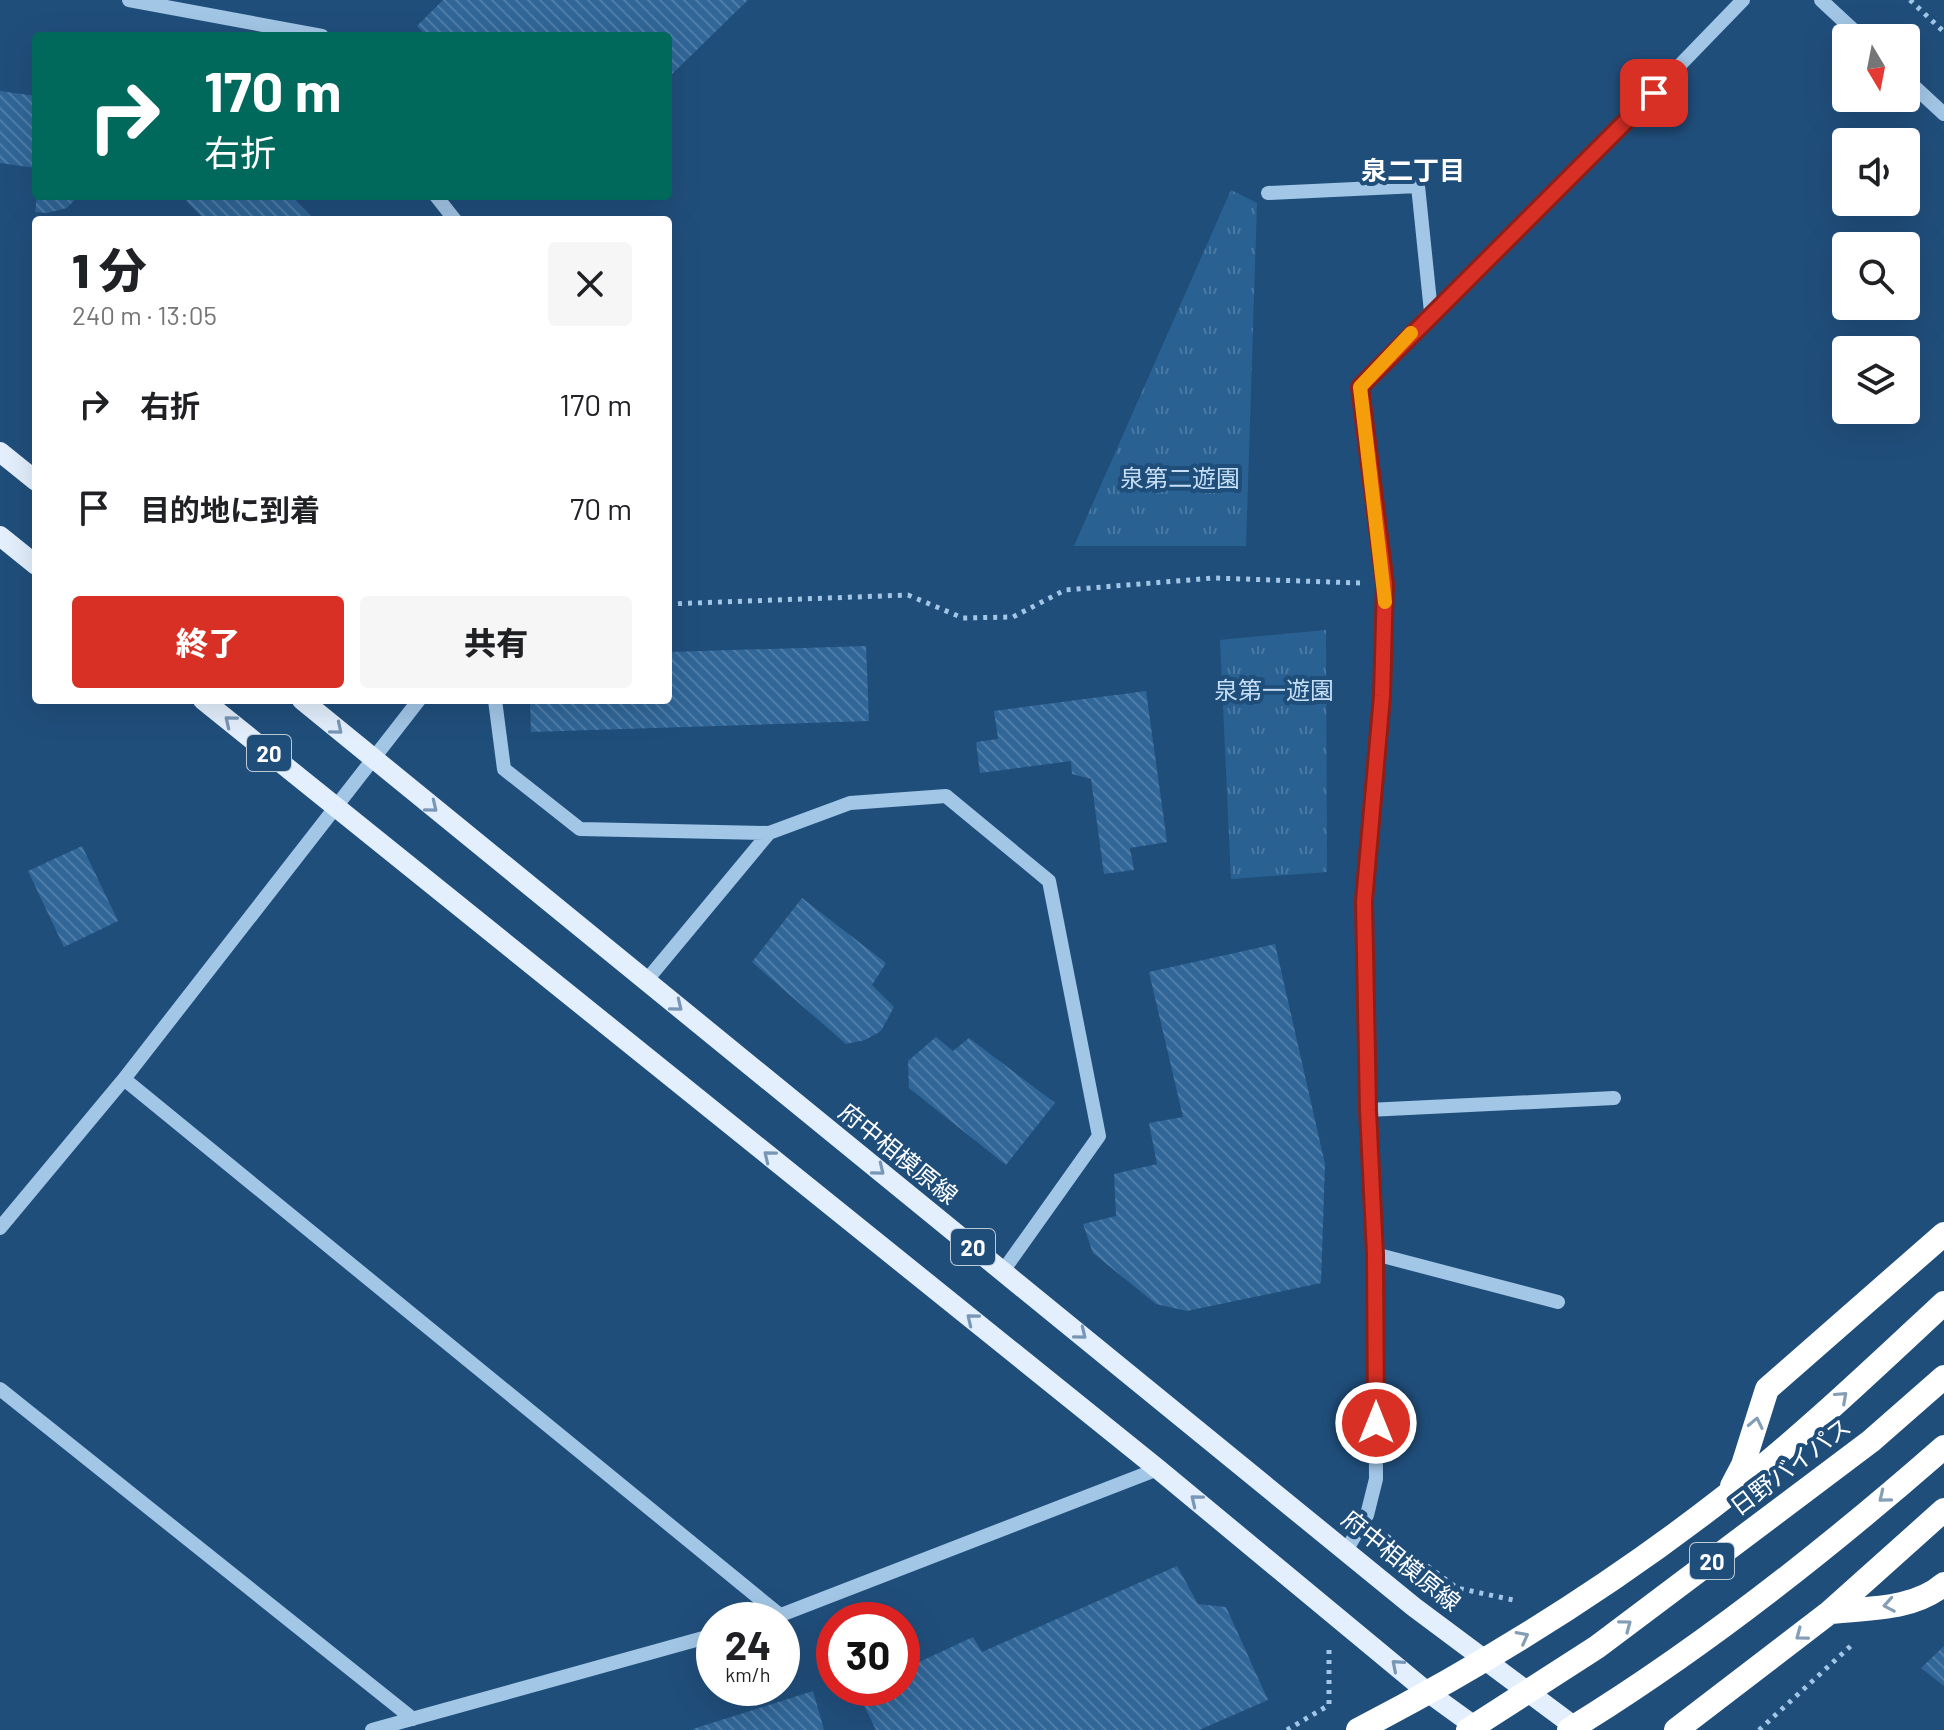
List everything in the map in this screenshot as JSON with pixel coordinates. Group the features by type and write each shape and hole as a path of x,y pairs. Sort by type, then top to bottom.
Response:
{"highway":[{"path":"1727,1496 1743,1465 1767,1389 1944,1234"},
{"path":"1358,1730 1551,1622 1727,1496 1944,1303"},
{"name":"日野バイパス","path":"1468,1730 1597,1647 1871,1441 1944,1377"},
{"name":"20","path":"1569,1730 1770,1587 1944,1447"},
{"path":"1676,1730 1830,1612 1944,1510"},
{"path":"1830,1612 1895,1606 1944,1584"}],"main road":[{"path":"0,452 32,478"},
{"path":"0,536 32,562"},
{"name":"20","path":"208,704 1158,1469 1426,1691 1480,1730"},
{"name":"府中相模原線","path":"307,704 1347,1549 1414,1607 1579,1730"}],"street":[{"path":"129,0 301,32"},
{"path":"1347,1549 1367,1515 1376,1479 1375,1254 1368,1110 1364,901 1382,696 1385,584 1360,387 1431,312 1525,225 1743,0"},
{"path":"1821,0 1847,24"},
{"path":"1920,92 1944,114"},
{"path":"1268,193 1418,186 1431,312"},
{"path":"439,200 452,216"},
{"path":"0,1228 124,1079 334,805 416,704"},
{"path":"496,704 504,769 580,829 769,833 850,803 946,796 1049,881 1099,1136 1003,1271"},
{"path":"646,981 769,833"},
{"path":"124,1079 755,1602"},
{"path":"1368,1110 1614,1098"},
{"path":"1375,1254 1558,1302"},
{"path":"0,1389 413,1719"},
{"path":"800,1608 1158,1469"},
{"path":"372,1730 696,1640"}],"path":[{"path":"1910,0 1944,32"},
{"path":"672,604 908,595 963,618 1013,617 1065,590 1214,578 1385,584"},
{"path":"1367,1515 1391,1540 1457,1588 1524,1602"},
{"path":"1287,1730 1329,1705 1329,1645"}],"green space":[{"name":"泉第二遊園","path":"1231,190 1257,203 1246,546 1074,546"},
{"name":"泉第一遊園","path":"1326,630 1327,872 1231,879 1220,640"}],"building":[{"path":"443,0 748,0 672,74 672,32 423,32 417,26"},
{"path":"0,91 32,95 32,167 0,163"},
{"path":"36,200 74,200 67,208 47,213 35,212"},
{"path":"295,200 311,216 201,216 186,201"},
{"path":"866,646 869,721 531,732 530,704 672,704 672,652"},
{"path":"1146,691 1167,842 1130,848 1134,870 1104,874 1091,779 1072,774 1071,761 980,773 976,742 998,739 994,711"},
{"path":"82,846 118,921 64,947 28,871"},
{"path":"802,898 886,963 872,985 894,1007 881,1031 865,1040 846,1044 752,962"},
{"path":"1275,944 1325,1164 1321,1283 1187,1311 1156,1304 1093,1253 1083,1224 1116,1216 1114,1174 1157,1164 1149,1123 1183,1117 1149,972"},
{"path":"936,1037 953,1051 969,1038 1055,1103 1006,1165 909,1088 908,1061"},
{"path":"1177,1566 1198,1604 1226,1607 1268,1700 1199,1730 876,1730 864,1706 920,1706 920,1662 973,1637 982,1652"},
{"path":"1944,1646 1944,1686 1921,1668"},
{"path":"813,1691 824,1730 693,1730 766,1706 800,1706 800,1695"}],"slow traffic":[{"path":"1385,602 1360,387 1411,333"}],"district":[{"name":"泉二丁目","path":"1413,169"}],"route":[{"path":"1376,1423 1375,1254 1368,1110 1364,901 1382,696 1385,584 1360,387 1431,312 1525,225 1654,93"}]}
